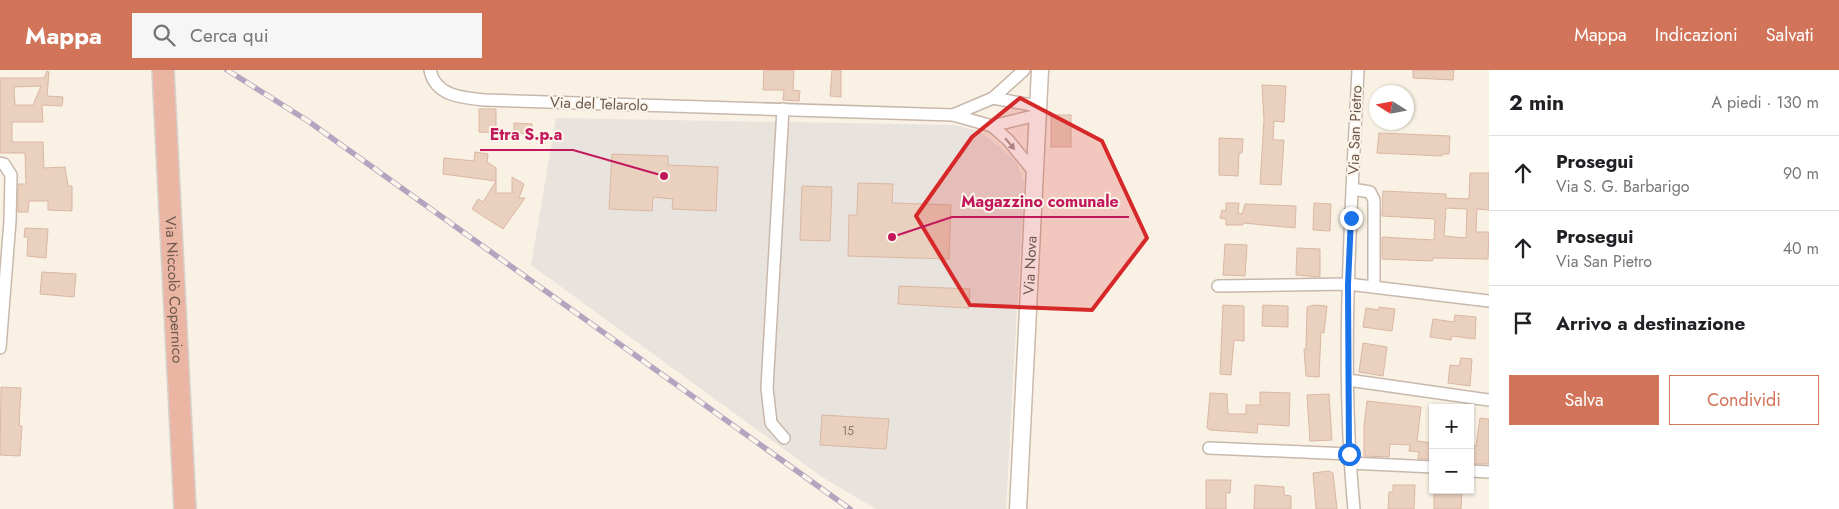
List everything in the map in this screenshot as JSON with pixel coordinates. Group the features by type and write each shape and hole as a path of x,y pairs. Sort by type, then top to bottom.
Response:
{"highway":[{"name":"Via Niccolò Copernico","path":"163,79 185,509"}],"street":[{"name":"Via del Telarolo","path":"430,70 432,80 441,91 463,98 953,115"},
{"path":"953,115 994,98 1024,70"},
{"name":"Via Nova","path":"1018,509 1040,70"},
{"name":"Via San Pietro","path":"1354,509 1349,458 1348,284 1358,70"},
{"path":"994,98 1037,111"},
{"path":"783,109 767,388 771,423 784,438"},
{"path":"992,126 1037,111"},
{"path":"953,115 992,126 1008,140 1035,173"},
{"path":"0,163 4,164 11,175 10,221 0,348"},
{"name":"Via San Pietro","path":"1352,190 1370,192 1374,200 1374,287"},
{"path":"1218,286 1348,284 1489,301"},
{"path":"1348,380 1489,400"},
{"path":"1209,448 1349,458 1429,467"},
{"path":"1474,471 1489,472"}],"highlighted area":[{"path":"1020,98 1102,141 1147,238 1092,310 970,305 916,216 972,137"}],"shaded area":[{"path":"556,118 955,125 979,131 1000,147 1017,163 1024,183 1006,509 876,509 822,477 531,265"}],"building":[{"path":"764,70 794,70 793,90 800,91 799,101 783,100 784,90 763,90"},
{"path":"832,70 841,70 841,97 830,96"},
{"path":"1413,70 1454,70 1453,80 1413,78"},
{"path":"47,71 49,72 47,96 63,97 62,106 42,105 43,122 12,122 12,142 43,142 44,168 65,167 68,186 72,186 72,211 48,210 48,201 29,201 28,212 18,212 18,184 26,184 25,153 0,153 0,78 44,78","holes":["41,86 33,105 15,105 14,87"]},
{"path":"1262,85 1286,86 1284,122 1274,121 1273,140 1284,140 1281,185 1260,184 1264,120"},
{"path":"479,109 496,109 496,133 479,132"},
{"path":"1051,115 1071,115 1071,147 1051,147"},
{"path":"514,123 532,124 532,134 514,133"},
{"path":"1379,133 1450,136 1449,154 1442,154 1442,156 1377,153"},
{"path":"1219,138 1243,139 1242,153 1239,153 1238,176 1219,175"},
{"path":"475,152 488,154 487,162 496,168 496,181 443,174 444,158 474,161"},
{"path":"612,154 668,156 668,165 718,167 716,211 672,209 673,199 653,197 652,211 609,209"},
{"path":"1470,173 1489,173 1489,210 1477,209 1476,232 1489,232 1488,259 1433,258 1432,261 1382,259 1382,237 1434,240 1435,219 1382,216 1383,191 1446,194 1446,198 1469,199","holes":["1446,208 1467,209 1466,238 1444,236"]},
{"path":"512,177 524,184 519,198 525,198 503,229 472,209 478,199 483,202 496,181 496,193 512,193"},
{"path":"858,183 893,184 892,203 951,205 949,259 848,256 849,215 857,215"},
{"path":"802,186 832,187 830,241 800,240"},
{"path":"1226,203 1239,203 1238,213 1242,214 1245,204 1296,206 1295,228 1243,223 1243,225 1226,225 1226,219 1220,218 1222,210 1226,211"},
{"path":"1314,203 1331,204 1330,231 1313,230"},
{"path":"25,228 48,229 46,258 27,256 28,237 24,237"},
{"path":"1225,244 1247,245 1245,276 1223,275"},
{"path":"1297,248 1320,249 1320,277 1296,275"},
{"path":"42,272 76,274 74,297 40,294"},
{"path":"899,286 970,289 969,308 898,304"},
{"path":"1223,305 1244,306 1244,341 1234,340 1231,375 1220,374"},
{"path":"1263,305 1288,306 1288,327 1262,326"},
{"path":"1314,305 1327,306 1324,333 1321,332 1319,377 1306,376 1304,349 1306,349 1307,307"},
{"path":"1379,307 1395,309 1392,331 1363,327 1366,308 1379,310"},
{"path":"1455,315 1476,317 1475,339 1452,336 1451,340 1430,337 1433,319 1454,322"},
{"path":"1363,343 1387,347 1383,376 1359,372"},
{"path":"1461,358 1472,359 1470,386 1448,383 1450,365 1459,366"},
{"path":"1,387 21,388 19,426 22,426 20,456 0,455"},
{"path":"1260,392 1290,393 1289,426 1258,424 1257,433 1210,430 1207,428 1210,393 1227,394 1228,414 1246,414 1246,405 1260,405"},
{"path":"1329,394 1332,440 1310,441 1307,395"},
{"path":"1367,401 1421,407 1417,441 1429,442 1429,459 1418,459 1419,452 1409,451 1410,445 1390,444 1389,457 1364,456 1364,426"},
{"path":"822,415 889,419 886,449 820,445"},
{"path":"1480,418 1489,419 1489,464 1474,464 1474,446 1476,446"},
{"path":"1329,471 1333,473 1337,509 1316,509 1313,473"},
{"path":"1206,480 1231,480 1230,493 1226,493 1226,509 1206,509"},
{"path":"1255,485 1284,487 1284,495 1291,496 1291,509 1254,509"},
{"path":"1393,485 1415,485 1414,509 1388,509 1389,492 1393,492"},
{"path":"1434,494 1462,494 1461,509 1434,509"}],"railway":[{"path":"227,70 308,121 850,509"}],"place":[{"name":"Etra S.p.a","path":"664,176"},
{"name":"Magazzino comunale","path":"892,237"}],"route":[{"path":"1349,454 1348,284 1351,218"}]}
